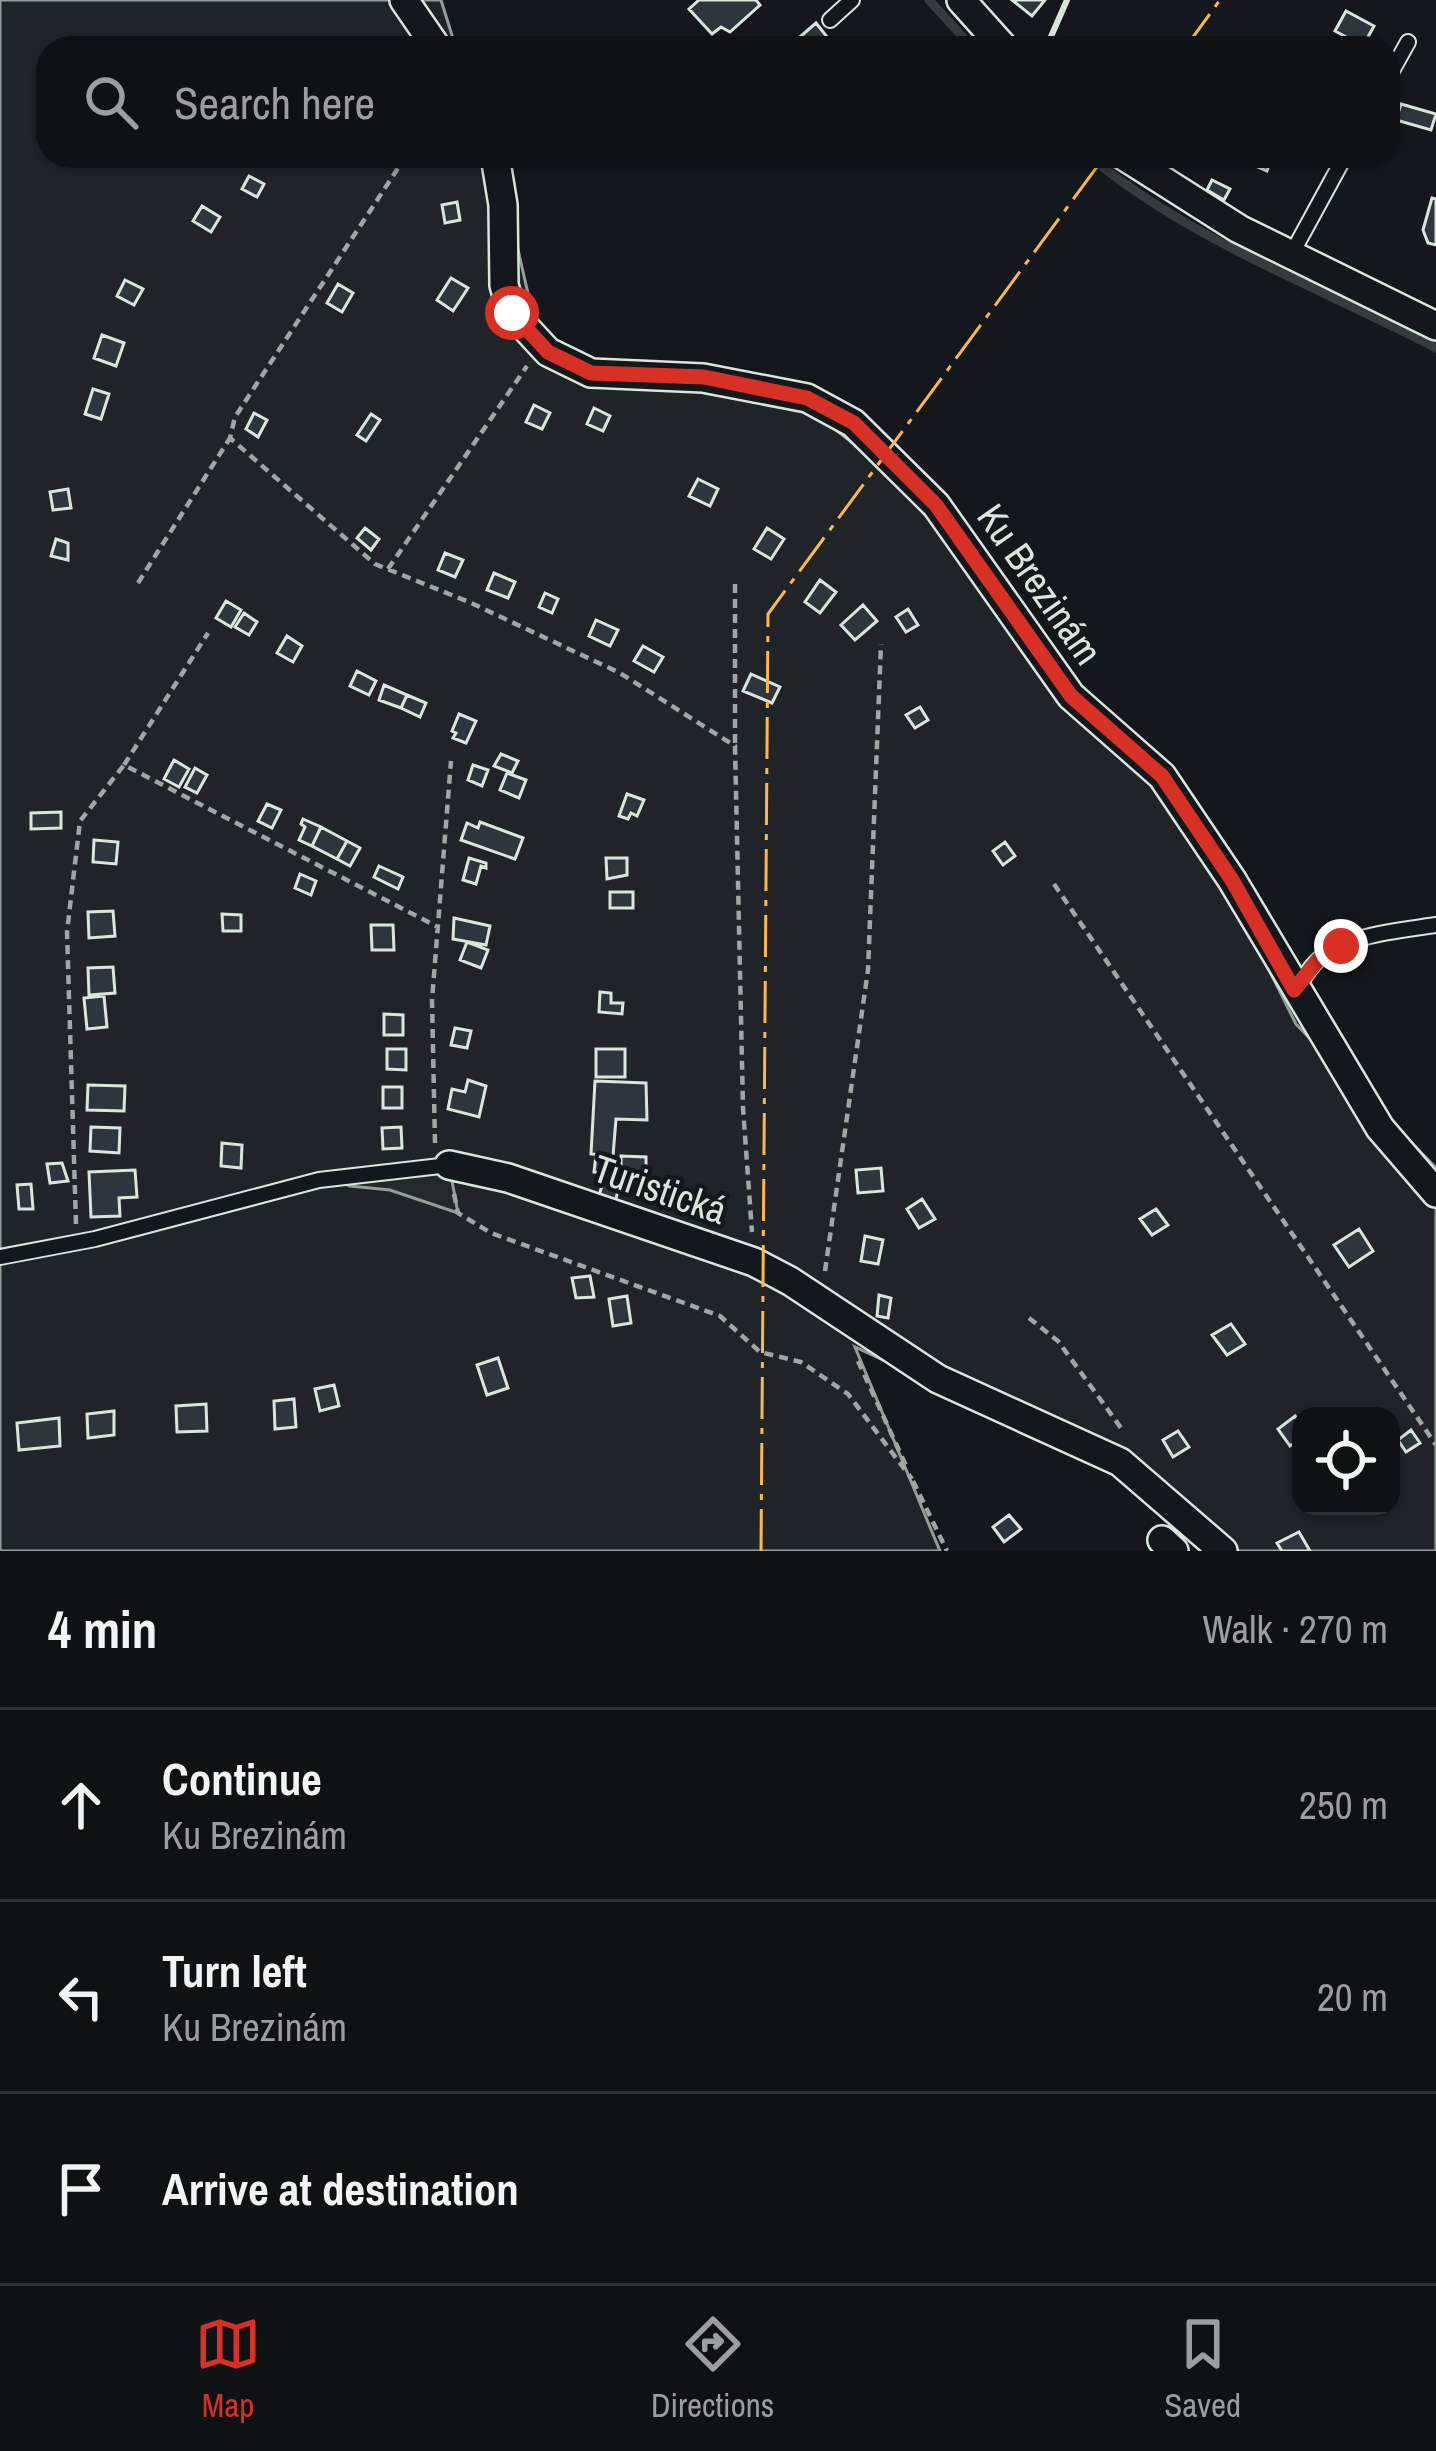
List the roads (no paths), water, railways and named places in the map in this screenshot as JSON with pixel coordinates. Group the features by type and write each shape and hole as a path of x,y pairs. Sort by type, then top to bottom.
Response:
{"street":[{"path":"404,0 429,36"},
{"path":"961,0 993,36"},
{"name":"Ku Brezinám","path":"498,168 504,285 512,313 548,352 591,373 704,377 807,398 854,423 936,505 1071,696 1162,776 1232,880 1380,1128 1436,1193"},
{"path":"1146,168 1239,230 1436,326"},
{"name":"Turistická","path":"442,1166 508,1178 754,1262 790,1280 938,1379 1120,1462 1223,1551"}],"lane":[{"path":"830,20 852,0"},
{"path":"1400,57 1408,43"},
{"path":"1291,254 1338,168"},
{"path":"1294,990 1318,960 1341,946 1378,934 1436,925"},
{"name":"Turistická","path":"0,1257 319,1180 442,1166"}],"waterway":[{"path":"929,0 962,36"},
{"path":"1105,168 1213,238 1436,348"}]}
